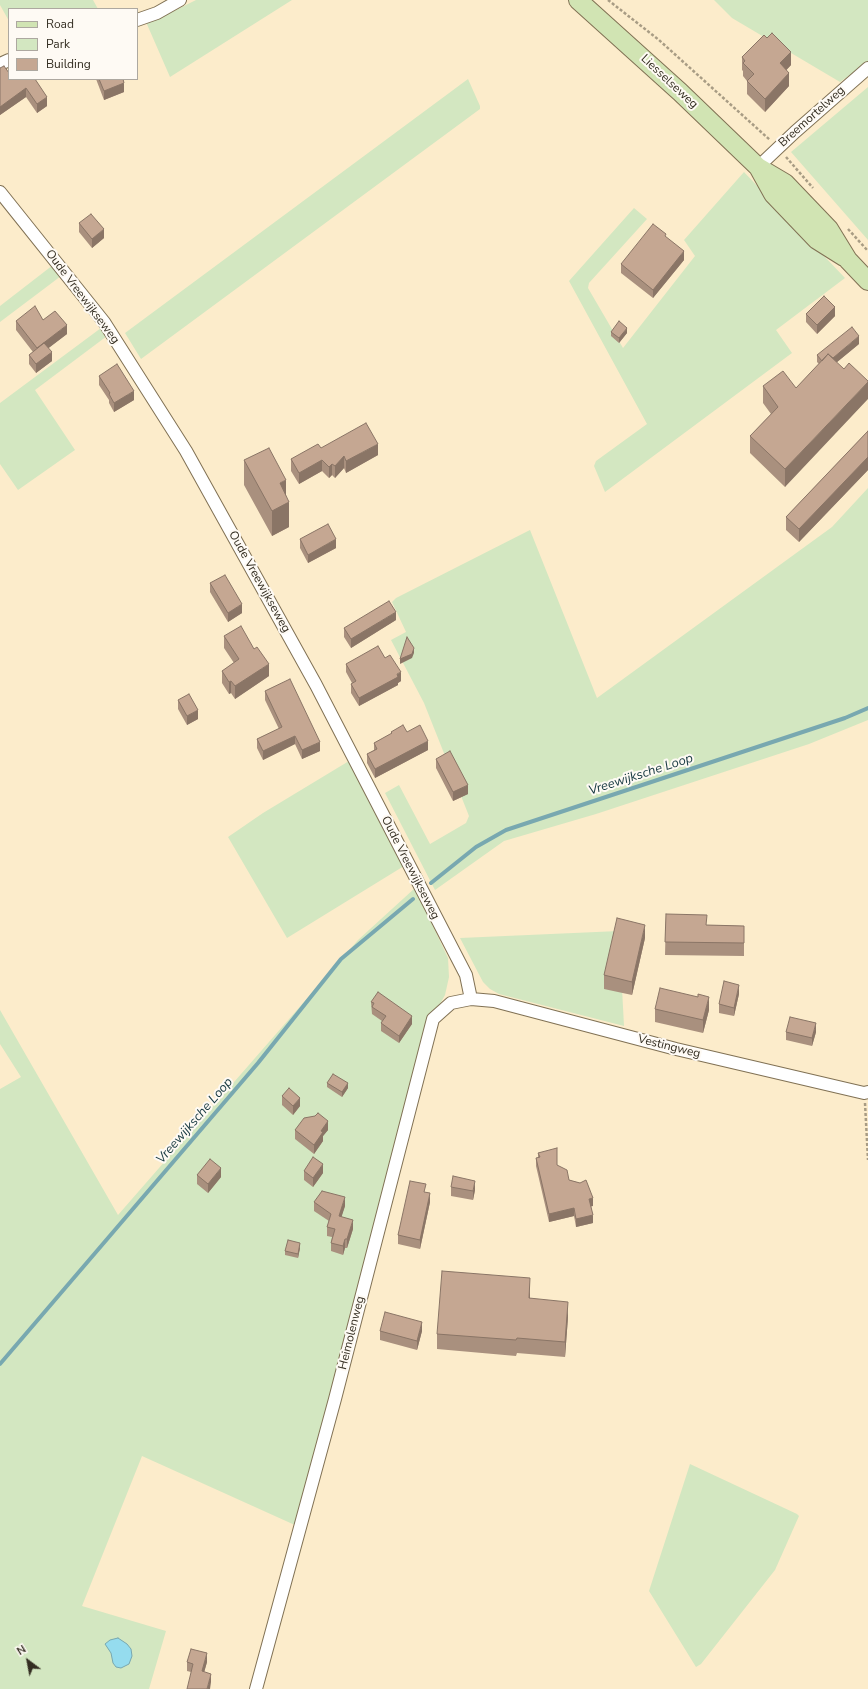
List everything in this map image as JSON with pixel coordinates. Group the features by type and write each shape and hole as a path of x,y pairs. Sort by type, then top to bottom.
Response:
{"main road":[{"name":"Liesselseweg","path":"578,0 680,92 758,167 785,183 829,229 848,260 868,281"}],"street":[{"path":"138,20 180,0"},
{"name":"Breemortelweg","path":"758,167 778,147 868,68"},
{"name":"Oude Vreewijkseweg","path":"0,192 104,322 186,451 316,685 466,976 472,999"},
{"name":"Vestingweg","path":"472,999 494,1001 676,1049 866,1092"},
{"name":"Heimolenweg","path":"256,1689 335,1399 432,1019 450,1003 472,999"}],"path":[{"name":"Liesselseweg","path":"608,0 659,40 778,147"},
{"path":"866,1092 868,1160"}],"green space":[{"path":"0,0 93,0 97,8 8,8 8,19 0,5"},
{"path":"196,0 292,0 170,77 146,22 174,11"},
{"path":"714,0 868,0 868,62 840,82 732,18"},
{"path":"468,79 480,109 141,359 125,333"},
{"path":"868,87 868,240 791,152"},
{"path":"744,172 845,278 776,330 792,353 605,492 594,466 596,461 647,424 569,281 634,208 647,219 589,283 588,288 623,348 695,256 684,240"},
{"path":"53,265 61,276 0,322 0,306"},
{"path":"101,328 107,336 35,390 75,450 18,490 0,464 0,403"},
{"path":"868,488 868,720 809,744 596,814 504,841 435,890 385,793 399,785 430,844 466,823 469,816 424,703 391,640 406,632 392,602 396,598 530,530 597,698 832,527"},
{"path":"349,761 404,866 287,938 228,837 263,813"},
{"path":"415,888 448,958 449,977 445,995 435,1013 297,1526 142,1456 82,1606 166,1631 149,1689 0,1689 0,1089 21,1077 0,1044 0,1010 118,1215 358,940"},
{"path":"619,931 624,1026 499,994 490,989 483,982 460,938"},
{"path":"690,1464 799,1516 775,1570 701,1664 696,1667 649,1591"}],"water":[{"path":"118,1638 127,1644 131,1649 132,1656 129,1664 121,1668 116,1667 113,1663 111,1653 105,1644 110,1640"}],"building":[{"path":"772,33 791,52 780,63 789,73 765,99 747,81 754,74 743,63 745,61 742,57 764,35 767,38"},
{"path":"4,66 8,72 8,80 36,80 47,97 37,104 26,88 0,107 0,68"},
{"path":"99,80 123,80 124,83 104,91"},
{"path":"91,214 104,229 92,239 79,223"},
{"path":"653,224 684,251 653,290 621,264"},
{"path":"824,296 835,307 817,325 806,314"},
{"path":"35,306 43,320 55,311 67,325 37,348 16,321"},
{"path":"619,321 627,328 619,338 611,332"},
{"path":"852,327 859,336 833,358 828,354 822,361 817,355"},
{"path":"44,343 52,352 36,364 29,355"},
{"path":"828,354 844,369 849,363 868,382 785,469 750,436 778,407 763,386 783,371 796,388"},
{"path":"117,364 134,391 114,403 109,394 110,393 99,376"},
{"path":"366,423 378,444 346,461 344,456 335,466 332,464 329,467 322,460 299,473 291,459 318,444 321,448"},
{"path":"868,431 868,457 799,529 786,517"},
{"path":"269,448 286,480 280,483 289,502 272,511 244,460"},
{"path":"328,524 336,539 308,555 300,539"},
{"path":"225,575 242,604 228,613 210,583"},
{"path":"389,601 396,612 351,639 344,628"},
{"path":"241,626 254,649 257,647 269,664 235,686 231,681 229,682 222,671 239,659 224,636"},
{"path":"407,637 414,648 412,654 400,659"},
{"path":"378,646 385,658 390,655 401,672 397,674 398,677 359,698 351,684 356,681 346,664"},
{"path":"290,679 320,742 302,750 295,736 263,751 257,739 282,727 265,691"},
{"path":"189,694 198,710 187,716 178,700"},
{"path":"403,725 407,732 420,725 428,741 375,769 367,754 377,749 374,743"},
{"path":"450,751 468,785 453,792 436,759"},
{"path":"666,914 707,915 706,925 744,926 744,943 665,942"},
{"path":"617,918 645,925 632,982 604,975"},
{"path":"724,981 739,985 734,1008 719,1004"},
{"path":"660,988 698,997 698,994 709,997 703,1020 655,1009"},
{"path":"378,992 412,1016 399,1036 381,1023 386,1016 372,1007 374,1003 371,1002"},
{"path":"790,1017 816,1023 812,1038 786,1032"},
{"path":"333,1074 348,1083 342,1092 327,1083"},
{"path":"289,1088 300,1098 293,1106 282,1096"},
{"path":"318,1113 328,1121 321,1131 323,1132 314,1145 295,1130 304,1118 315,1116"},
{"path":"557,1148 557,1165 567,1170 569,1180 580,1183 586,1180 593,1198 589,1199 593,1215 576,1219 574,1208 549,1214 536,1158 540,1157 538,1153"},
{"path":"313,1157 323,1164 313,1178 304,1171"},
{"path":"210,1159 221,1168 208,1184 197,1175"},
{"path":"453,1176 475,1181 473,1191 451,1187"},
{"path":"410,1181 426,1184 424,1192 430,1193 420,1240 398,1235"},
{"path":"322,1191 345,1197 339,1216 353,1220 347,1239 345,1239 343,1246 331,1243 335,1229 327,1227 331,1214 314,1202"},
{"path":"288,1240 300,1243 298,1254 285,1251"},
{"path":"442,1271 530,1278 529,1298 568,1302 565,1342 437,1334"},
{"path":"385,1312 422,1322 417,1341 380,1331"},
{"path":"191,1649 207,1653 202,1671 211,1674 207,1689 187,1689 193,1664 187,1662"}],"waterway":[{"name":"Vreewijksche Loop","path":"431,883 476,847 506,830 845,718 868,708"},
{"name":"Vreewijksche Loop","path":"0,1364 258,1063 341,959 413,899"}]}
